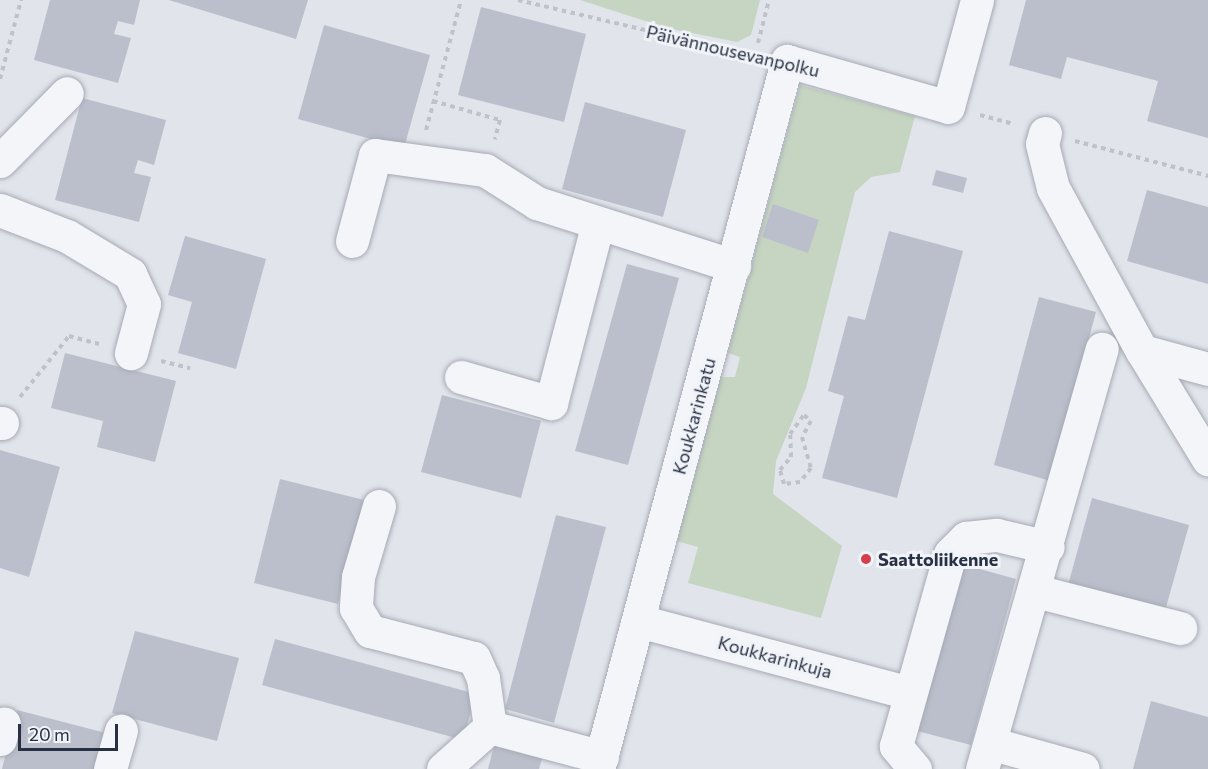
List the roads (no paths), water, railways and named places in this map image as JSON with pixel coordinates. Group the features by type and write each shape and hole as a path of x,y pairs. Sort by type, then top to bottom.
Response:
{"street":[{"name":"Päivännousevanpolku","path":"787,62 948,106 977,0"},
{"name":"Koukkarinkatu","path":"600,763 787,62"},
{"path":"0,161 67,93"},
{"path":"1045,133 1042,144 1053,188 1142,351 1208,459"},
{"path":"352,241 375,155 485,170 537,203 734,266"},
{"path":"0,210 67,236 130,274 144,304 131,353"},
{"path":"460,377 551,403 598,223"},
{"path":"1083,769 987,757 1036,591 1102,349"},
{"path":"1142,351 1208,369"},
{"path":"379,507 358,577 356,608 370,631 474,658 483,678 490,727"},
{"path":"915,769 896,746 950,554 966,538 997,535 1048,547"},
{"path":"1036,591 1180,628"},
{"name":"Koukkarinkuja","path":"639,621 910,693"},
{"path":"490,727 600,763"},
{"path":"443,769 490,727"},
{"path":"111,769 121,731"}],"place":[{"name":"Saattoliikenne","path":"866,559"}]}
